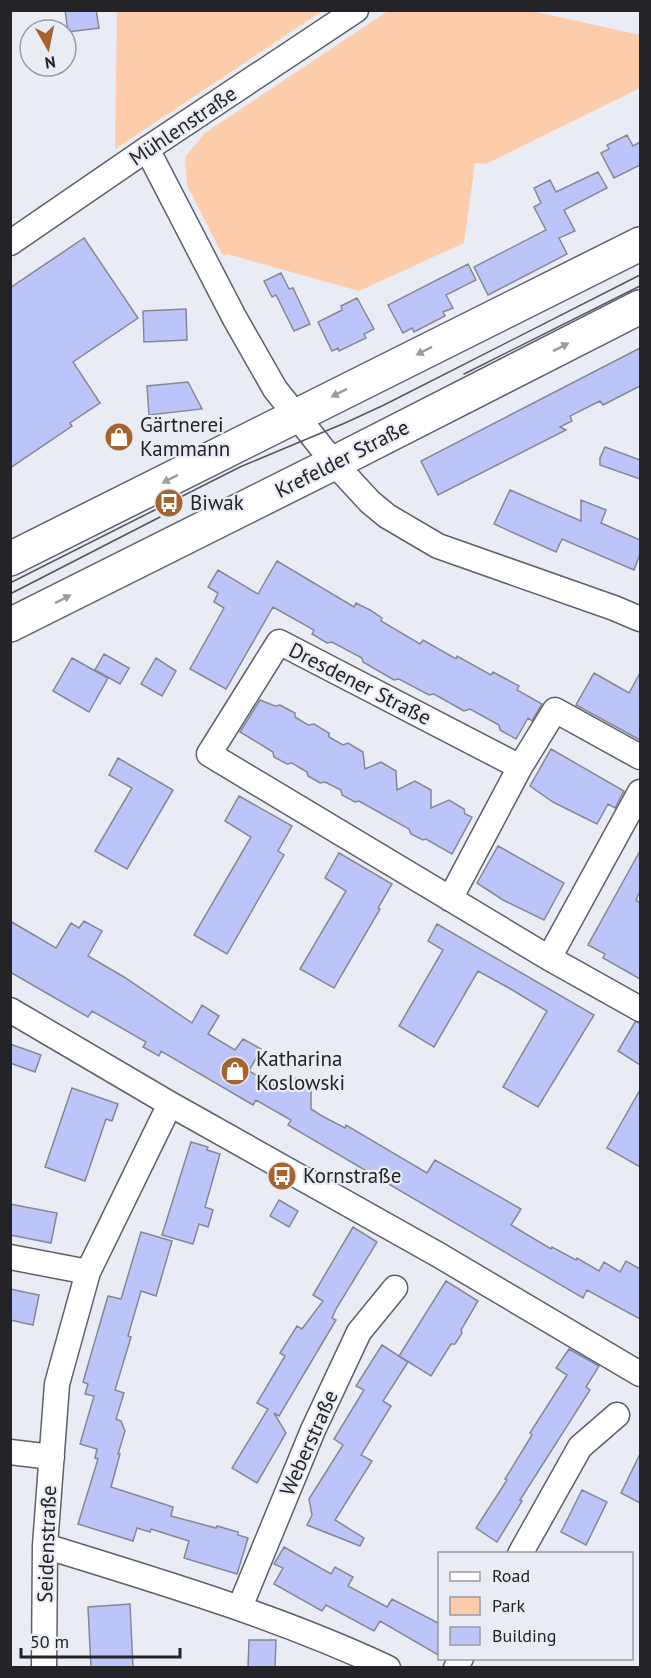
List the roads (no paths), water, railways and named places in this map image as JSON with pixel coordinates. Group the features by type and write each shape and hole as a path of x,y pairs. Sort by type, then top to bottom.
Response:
{"main road":[{"path":"10,559 640,244"},
{"name":"Krefelder Straße","path":"10,625 640,307"}],"street":[{"name":"Mühlenstraße","path":"10,243 356,10"},
{"path":"147,149 240,328 275,389 334,463 370,502 387,516 438,546 640,619"},
{"name":"Dresdener Straße","path":"520,767 279,642 209,754 549,958 640,1009"},
{"path":"450,899 520,767 555,710 640,757"},
{"path":"549,958 640,792"},
{"path":"10,1010 170,1104 437,1254 640,1374"},
{"name":"Seidenstraße","path":"44,1668 45,1546 57,1384 88,1272 170,1104"},
{"path":"10,1257 88,1272"},
{"name":"Weberstraße","path":"240,1607 313,1430 359,1332 395,1288"},
{"path":"521,1552 580,1447 617,1415"},
{"name":"Seidenstraße","path":"10,1452 52,1457"},
{"path":"45,1546 240,1607 349,1649 388,1668"}],"tram line":[{"path":"10,583 240,467 384,405 640,275"},
{"path":"464,374 640,286"},
{"path":"10,594 160,517"}],"place":[{"name":"Gärtnerei Kammann","path":"119,437"},
{"name":"Biwak","path":"169,503"},
{"name":"Katharina Koslowski","path":"235,1071"},
{"name":"Kornstraße","path":"282,1176"}]}
